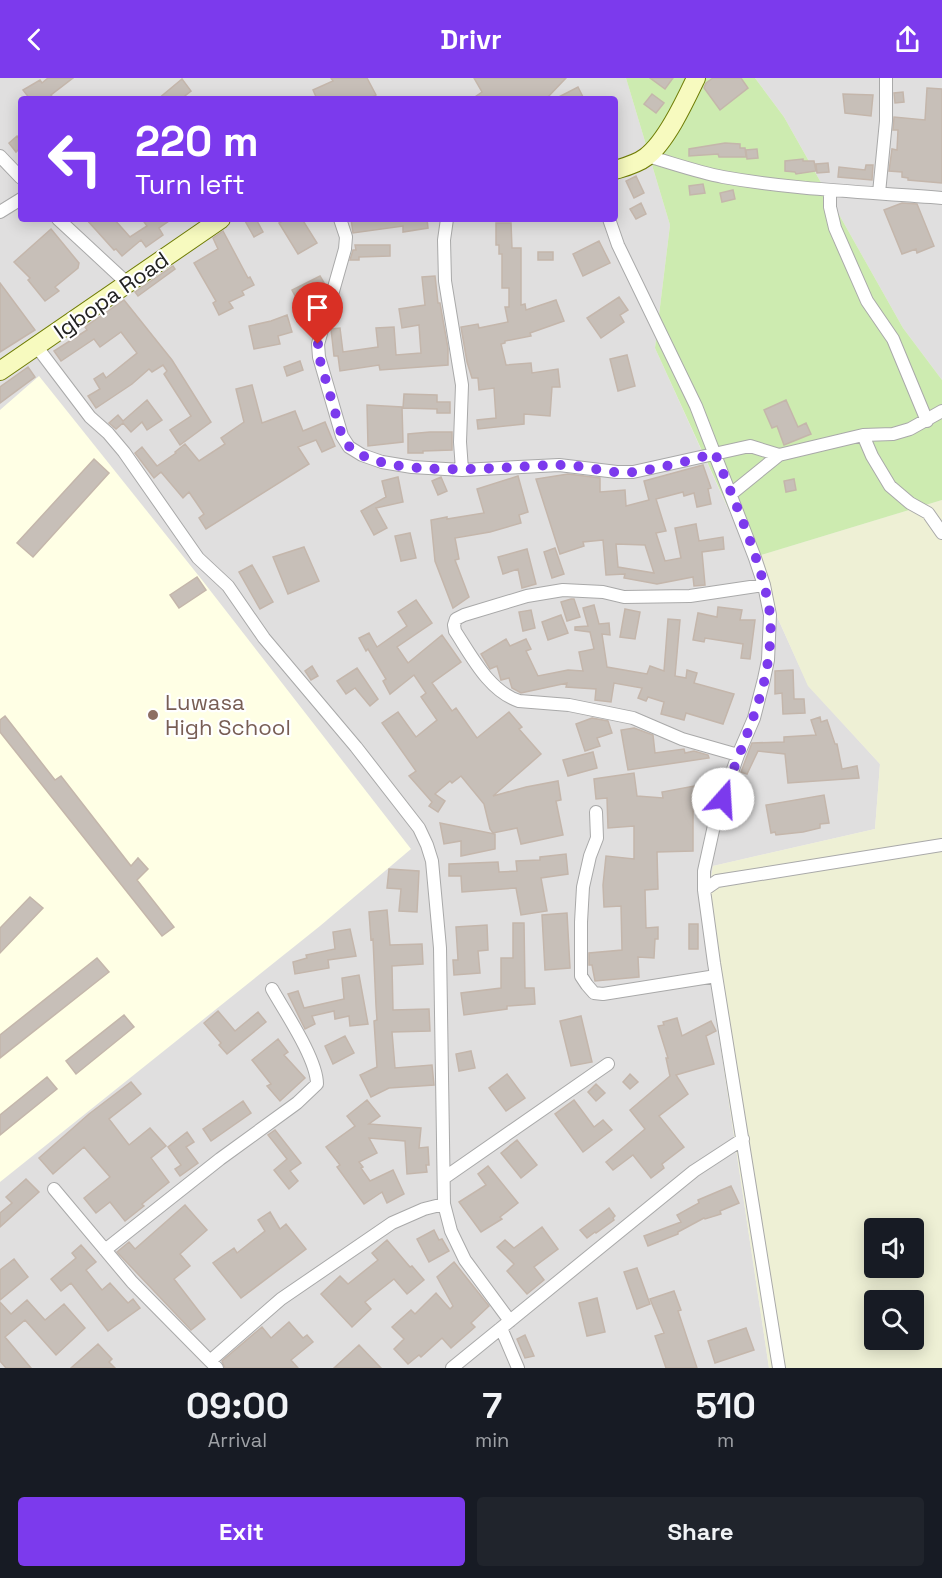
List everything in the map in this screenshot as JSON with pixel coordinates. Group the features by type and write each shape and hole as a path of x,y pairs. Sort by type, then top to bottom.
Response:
{"street":[{"path":"618,169 648,156 668,130 696,78"},
{"path":"879,193 886,122 886,78"},
{"path":"0,156 18,175"},
{"path":"648,156 721,176 830,190 942,198"},
{"path":"830,190 830,207 839,238 867,301 893,339 927,421"},
{"path":"0,212 18,201"},
{"path":"61,222 127,283"},
{"name":"Igbopa Road","path":"0,371 218,222"},
{"path":"341,222 346,237 345,249 318,344 319,357 342,436 349,447 362,455 382,462 462,470 559,465 618,472 633,472 750,446 779,455"},
{"path":"447,222 444,240 445,281 462,385 460,442 462,470"},
{"path":"610,222 618,245 696,406 764,585 770,615 768,660 754,717 715,821 704,871 704,890 779,1368"},
{"path":"37,347 90,417 124,452 198,558 228,586 264,638 356,747 419,828 432,861 440,948 444,1204 451,1231 465,1260 506,1324 518,1368"},
{"path":"731,494 779,455 863,435 893,434 910,429 942,411"},
{"path":"863,435 872,456 890,486 928,513 942,533"},
{"path":"738,755 693,743 633,718 569,705 511,698 497,688 479,668 455,632 454,625 456,619 464,615 527,596 563,590 603,592 624,597 690,596 764,585"},
{"path":"596,812 597,838 585,876 581,922 582,976 587,986 594,993 603,994 716,976"},
{"path":"704,890 717,881 942,845"},
{"path":"704,871 717,881"},
{"path":"105,1250 220,1159 297,1103 316,1084 317,1074 306,1050 272,989"},
{"path":"444,1178 608,1064"},
{"path":"452,1368 694,1171 744,1139"},
{"path":"54,1189 132,1282 214,1364 281,1299 392,1223 424,1209 444,1204"}],"shaded area":[{"path":"0,78 626,78 670,225 655,348 808,685 880,764 875,829 713,866 703,930 769,1368 0,1368"},
{"path":"755,78 942,78 942,380 903,328 784,117"},
{"name":"Luwasa High School","path":"39,376 202,580 411,849 320,926 0,1182 0,410"},
{"path":"942,500 942,1368 769,1368 703,930 713,866 875,829 880,764 808,686 751,558"}],"green space":[{"path":"626,78 755,78 784,117 903,328 942,380 942,500 751,558 655,348 670,225"}],"building":[{"path":"48,78 73,78 52,96 28,96 23,90 40,80 42,83"},
{"path":"331,78 367,78 376,95 316,96 313,90 333,81"},
{"path":"474,78 566,78 549,96 476,96 482,92"},
{"path":"650,78 673,78 665,89"},
{"path":"713,78 741,78 748,88 720,110 704,88 706,83"},
{"path":"182,79 191,91 185,96 162,96"},
{"path":"578,87 582,96 561,96"},
{"path":"927,88 942,89 942,183 908,180 902,177 902,172 889,171 892,149 897,150 898,130 893,130 894,117 925,120"},
{"path":"903,92 904,102 895,103 894,93"},
{"path":"652,94 664,103 656,113 644,104"},
{"path":"843,94 873,95 871,116 845,113"},
{"path":"18,137 16,152 9,143"},
{"path":"725,143 740,144 740,148 745,148 746,157 719,157 718,154 689,156 689,149"},
{"path":"757,149 758,158 747,159 746,150"},
{"path":"803,159 803,161 814,161 816,171 796,174 785,171 785,161"},
{"path":"828,163 829,172 817,173 816,164"},
{"path":"866,165 873,165 872,180 838,177 839,167 865,170"},
{"path":"636,176 644,193 634,198 626,181"},
{"path":"703,184 705,193 690,195 689,186"},
{"path":"733,190 735,199 722,202 720,193"},
{"path":"641,203 646,214 636,219 630,209"},
{"path":"902,203 917,204 934,246 917,253 916,249 902,254 884,210"},
{"path":"89,222 117,222 130,237 147,226 144,222 168,222 159,228 163,235 146,247 141,240 122,256 116,249 114,250"},
{"path":"246,222 258,222 263,232 254,237"},
{"path":"304,222 317,243 298,254 279,223"},
{"path":"351,222 427,222 428,228 403,232 403,226 353,233"},
{"path":"496,223 511,223 512,248 521,248 521,305 525,304 526,310 556,300 564,321 530,333 531,336 505,341 501,344 506,365 531,363 532,373 558,369 560,387 552,387 550,416 524,414 524,424 478,429 477,420 496,418 494,388 479,390 478,378 472,378 461,327 478,324 479,328 508,322 505,307 509,307 509,288 502,288 502,254 499,254 499,245 496,245"},
{"path":"51,229 79,263 78,268 55,287 59,291 45,301 28,280 30,278 14,262"},
{"path":"223,231 254,285 242,291 244,295 229,302 233,308 219,315 213,303 216,301 194,263 218,249 213,238"},
{"path":"599,241 610,263 583,276 573,254"},
{"path":"355,245 390,245 390,256 359,257 359,260 350,260 353,250 356,250"},
{"path":"538,252 553,252 553,260 538,260"},
{"path":"173,266 175,269 138,296 135,292"},
{"path":"320,276 326,286 325,290 299,303 292,290"},
{"path":"435,276 438,303 440,303 448,348 448,365 380,370 379,365 340,371 338,356 334,356 331,329 340,328 343,352 378,347 376,328 394,327 396,355 421,353 419,325 402,328 399,309 425,305 422,277"},
{"path":"0,283 35,330 0,352"},
{"path":"619,297 628,310 620,315 624,322 601,338 587,318"},
{"path":"124,300 172,360 211,422 180,445 170,430 191,416 164,374 167,371 163,365 152,372 149,369 132,384 96,408 88,396 100,389 94,379 103,373 106,378 137,353 121,332 100,347 94,339 61,361 54,351 87,330 85,327"},
{"path":"287,315 292,332 278,336 280,344 254,349 249,326"},
{"path":"627,355 635,386 618,391 610,359"},
{"path":"300,361 303,370 287,376 284,367"},
{"path":"28,367 35,377 0,403 0,387"},
{"path":"252,385 262,423 295,411 303,431 325,422 335,446 322,452 316,440 298,447 309,464 206,529 199,518 204,514 189,492 183,498 161,472 154,478 135,453 142,447 157,466 185,444 199,461 225,444 221,438 244,422 236,389"},
{"path":"404,394 437,395 437,402 450,402 450,413 437,413 437,409 403,408"},
{"path":"147,400 162,420 147,430 142,422 131,432 123,423 116,429 109,423 118,415 123,421"},
{"path":"786,400 798,427 806,423 811,434 784,445 777,426 772,428 764,410"},
{"path":"367,405 402,407 403,442 368,446"},
{"path":"452,432 452,450 408,453 408,434"},
{"path":"94,459 109,473 33,557 17,543"},
{"path":"703,465 711,488 708,489 711,504 697,507 694,493 684,496 683,492 656,499 666,531 656,533 665,561 681,558 675,528 696,524 699,541 723,537 724,549 702,552 705,585 694,586 693,577 657,584 624,578 625,574 606,575 603,540 583,542 584,546 560,554 536,479 568,474 600,478 600,492 625,490 626,506 649,500 644,481","holes":["616,544 645,545 654,573 618,567"]},
{"path":"518,476 528,512 519,515 521,523 490,532 455,538 459,559 455,560 469,597 453,608 435,561 431,520 484,513 477,489"},
{"path":"398,477 403,502 376,508 387,528 374,535 361,511 386,497 382,481"},
{"path":"441,477 447,491 438,495 432,481"},
{"path":"794,479 796,490 786,492 784,481"},
{"path":"410,533 416,558 401,561 395,536"},
{"path":"304,547 319,581 288,594 273,557"},
{"path":"555,548 564,574 552,578 544,552"},
{"path":"527,549 536,584 522,588 518,569 503,574 498,557"},
{"path":"252,565 273,602 260,609 239,572"},
{"path":"197,577 206,590 179,608 170,595"},
{"path":"574,599 580,617 567,621 561,602"},
{"path":"416,600 432,623 397,647 408,663 442,635 461,662 432,683 452,711 456,708 477,738 509,712 522,727 519,729 541,754 493,796 558,781 561,800 556,801 563,835 521,844 517,828 493,833 484,804 461,776 452,783 450,781 435,794 445,801 438,812 429,806 432,802 409,776 416,771 382,723 398,712 416,737 437,720 421,697 426,693 414,675 390,694 383,681 386,679 359,638 369,633 377,647 407,626 398,612"},
{"path":"594,605 599,624 609,623 610,635 602,634 607,667 647,674 650,666 664,671 668,619 680,620 675,676 686,678 687,670 697,673 694,683 734,694 723,724 686,713 684,720 661,714 664,702 648,697 646,701 638,698 642,688 614,683 611,702 595,700 596,689 566,687 567,683 521,693 512,688 509,678 501,680 497,666 490,669 481,654 506,639 510,646 526,639 531,649 526,651 538,676 568,670 583,671 579,652 594,649 590,632 575,630 575,627 588,626 583,608"},
{"path":"718,607 742,610 740,620 755,620 750,659 741,658 743,644 705,638 704,642 693,640 698,613 717,617"},
{"path":"625,609 640,612 635,639 620,637"},
{"path":"531,610 535,628 523,631 519,612"},
{"path":"561,615 568,633 548,640 542,622"},
{"path":"312,666 318,676 311,680 305,671"},
{"path":"357,668 378,699 370,706 355,688 346,694 337,681"},
{"path":"793,670 794,699 804,699 805,713 783,714 782,693 775,694 775,671"},
{"path":"5,716 55,780 61,776 131,866 138,858 148,869 137,880 174,927 162,936 0,732 0,720"},
{"path":"820,717 821,722 827,720 835,744 837,744 842,769 857,766 859,778 788,783 785,754 758,751 747,774 741,772 752,743 784,742 784,737 816,735 811,720"},
{"path":"592,718 608,721 612,733 597,738 600,746 585,751 576,724"},
{"path":"634,728 653,735 655,753 684,749 685,753 694,751 708,755 709,758 628,770 621,730"},
{"path":"593,752 597,768 568,776 563,760"},
{"path":"634,773 637,796 663,798 662,792 694,786 699,810 693,811 693,851 657,852 658,889 645,890 646,928 658,927 654,958 638,957 639,977 595,981 592,965 589,965 589,953 622,950 621,906 604,907 603,885 606,856 634,859 634,826 608,828 607,798 596,799 594,779"},
{"path":"824,795 829,823 820,824 820,828 803,832 776,835 775,832 771,833 766,805"},
{"path":"440,823 495,834 495,849 461,856 461,841 444,844"},
{"path":"566,854 568,874 541,878 547,911 521,915 516,888 462,892 461,876 449,876 449,864 498,862 499,872 517,871 516,861 540,860 540,857"},
{"path":"389,869 419,871 417,912 399,911 401,889 387,888"},
{"path":"30,897 43,908 0,953 0,928"},
{"path":"387,910 390,945 422,944 423,964 392,966 393,1010 429,1009 430,1031 392,1032 395,1068 432,1065 434,1085 389,1088 371,1097 360,1075 377,1067 373,939 371,940 369,912"},
{"path":"567,913 570,968 545,970 542,915"},
{"path":"513,923 524,923 525,988 534,988 535,1004 507,1006 507,1009 464,1015 461,993 501,988 501,958 513,958"},
{"path":"689,924 698,924 698,949 689,949"},
{"path":"487,925 488,950 478,951 480,973 454,975 453,960 458,960 456,927"},
{"path":"350,929 356,956 328,960 329,968 295,974 293,962 307,958 306,955 335,949 333,932"},
{"path":"97,958 109,972 0,1058 0,1035"},
{"path":"359,975 368,1024 350,1026 349,1016 335,1019 334,1011 312,1016 315,1024 305,1029 288,994 298,991 304,1008 344,999 342,978"},
{"path":"218,1011 235,1031 258,1012 266,1022 227,1054 204,1023"},
{"path":"124,1015 134,1027 76,1074 66,1061"},
{"path":"581,1016 592,1062 571,1066 560,1021"},
{"path":"677,1018 682,1036 711,1021 716,1031 706,1036 714,1064 676,1075 688,1094 659,1116 684,1147 662,1164 664,1168 651,1178 633,1155 613,1170 606,1162 645,1129 630,1110 670,1076 666,1058 668,1058 658,1026"},
{"path":"345,1036 354,1053 333,1064 325,1046"},
{"path":"278,1039 288,1052 284,1055 305,1078 280,1101 267,1086 271,1084 252,1060"},
{"path":"471,1051 475,1068 459,1071 456,1054"},
{"path":"507,1074 525,1098 506,1111 489,1088"},
{"path":"630,1074 638,1082 630,1089 623,1082"},
{"path":"47,1077 57,1089 0,1135 0,1115"},
{"path":"131,1082 141,1094 109,1119 129,1145 150,1128 166,1146 151,1158 169,1182 125,1221 110,1202 96,1213 84,1198 110,1177 84,1147 53,1174 39,1158 89,1114"},
{"path":"596,1084 605,1093 596,1101 588,1092"},
{"path":"367,1100 380,1116 369,1124 421,1128 419,1148 428,1147 427,1172 407,1174 405,1141 369,1138 377,1153 359,1162 363,1167 361,1168 370,1181 393,1170 404,1194 387,1203 382,1192 364,1204 337,1167 340,1165 326,1147 355,1126 347,1116"},
{"path":"574,1100 594,1127 603,1120 612,1130 583,1152 555,1114"},
{"path":"243,1101 251,1113 211,1141 203,1129"},
{"path":"275,1130 301,1163 290,1171 298,1181 289,1189 274,1170 287,1159 268,1135"},
{"path":"187,1132 194,1142 186,1147 198,1163 180,1176 175,1169 181,1165 168,1147"},
{"path":"517,1140 537,1165 521,1178 501,1153"},
{"path":"488,1166 518,1203 500,1217 502,1219 481,1232 459,1202 486,1185 478,1174"},
{"path":"26,1179 39,1192 0,1227 0,1213 12,1203 6,1197"},
{"path":"731,1186 739,1203 720,1211 721,1214 704,1218 678,1234 648,1246 644,1236 681,1222 677,1215 699,1203 698,1200"},
{"path":"185,1205 207,1230 180,1254 190,1266 174,1279 205,1319 191,1330 117,1252 129,1242 135,1249"},
{"path":"609,1208 615,1216 614,1220 587,1238 580,1230"},
{"path":"270,1212 280,1229 286,1224 306,1249 241,1298 213,1263 234,1248 237,1253 265,1231 258,1220"},
{"path":"542,1227 558,1249 534,1267 544,1280 527,1294 507,1271 514,1264 497,1247 505,1240 514,1248"},
{"path":"434,1230 449,1251 429,1262 417,1239"},
{"path":"387,1240 424,1280 407,1294 394,1279 365,1302 371,1309 352,1327 321,1294 340,1276 348,1284 378,1260 372,1253"},
{"path":"81,1245 96,1262 86,1270 102,1290 110,1283 128,1303 133,1299 140,1308 108,1331 71,1283 61,1291 51,1279 76,1258 72,1253"},
{"path":"14,1259 28,1277 0,1300 0,1270"},
{"path":"454,1262 489,1306 471,1323 475,1327 451,1348 442,1338 421,1357 419,1355 408,1364 394,1349 404,1339 392,1327 411,1310 415,1314 436,1293 450,1309 453,1306 437,1277"},
{"path":"637,1268 650,1304 637,1309 624,1272"},
{"path":"674,1291 681,1310 678,1311 697,1368 666,1368 655,1336 664,1333 650,1299"},
{"path":"597,1298 605,1332 587,1336 579,1303"},
{"path":"27,1300 45,1320 64,1304 85,1328 56,1355 25,1320 5,1337 31,1368 6,1368 0,1361 0,1302 11,1314"},
{"path":"289,1322 303,1338 307,1335 313,1342 291,1360 298,1368 225,1368 222,1361 262,1327 271,1338"},
{"path":"746,1328 754,1350 715,1363 708,1341"},
{"path":"525,1335 534,1356 525,1358 517,1339"},
{"path":"98,1344 112,1359 109,1362 115,1368 71,1368"},
{"path":"359,1345 381,1368 334,1368"}],"place":[{"name":"Luwasa High School","path":"153,715"}],"route":[{"path":"318,344 319,357 342,436 349,447 362,455 382,462 412,467 462,470 559,465 633,472 715,453 755,558 764,585 770,615 768,660 764,679 754,717 723,799"}]}
